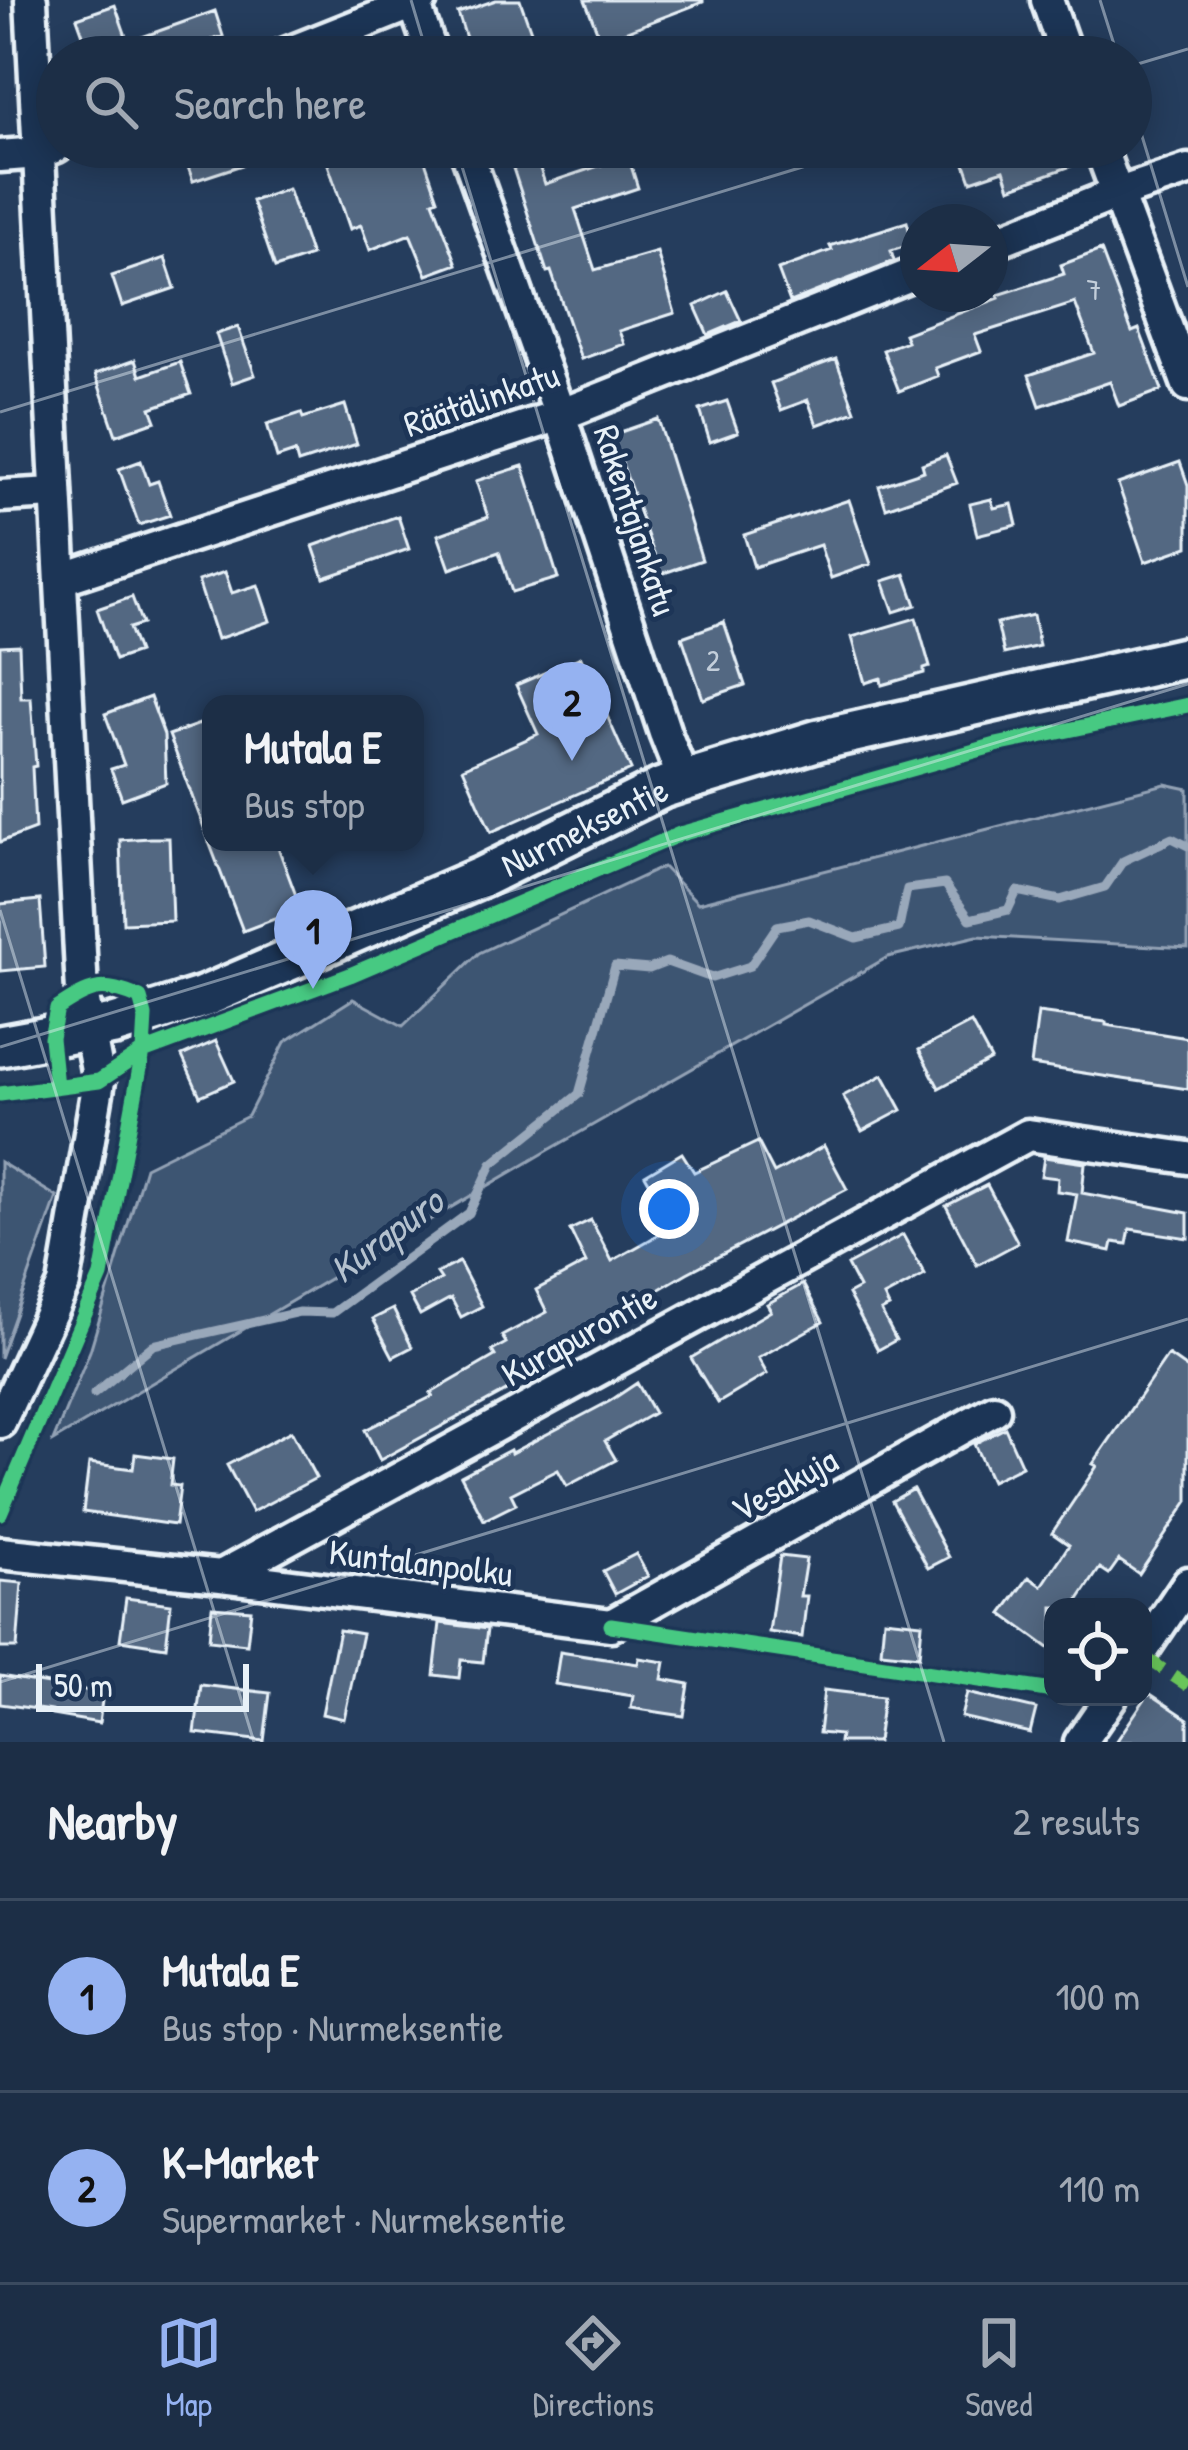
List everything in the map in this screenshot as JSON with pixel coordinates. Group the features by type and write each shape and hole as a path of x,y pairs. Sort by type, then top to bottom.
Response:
{"street":[{"path":"31,0 36,44"},
{"path":"1047,0 1060,36"},
{"path":"330,36 416,1 427,36"},
{"path":"0,156 36,152"},
{"path":"0,1422 64,1284 99,1081 82,992 54,493 48,168"},
{"name":"Rakentajankatu","path":"472,168 684,781"},
{"path":"1107,168 1188,385"},
{"path":"1008,237 1188,170"},
{"name":"Räätälinkatu","path":"61,579 560,415 900,279"},
{"path":"0,496 54,493"},
{"name":"Nurmeksentie","path":"0,1046 88,1031 203,997 482,877 662,788 819,740 1188,657"},
{"name":"Kurapurontie","path":"220,1576 1028,1135 1188,1159"},
{"name":"Vesakuja","path":"611,1625 994,1410"},
{"path":"0,1553 220,1576"},
{"name":"Kuntalanpolku","path":"220,1576 611,1625"},
{"path":"1152,1637 1188,1583"},
{"path":"1080,1742 1106,1706"}],"shaded area":[{"path":"1165,784 1188,789 1188,948 977,936 888,957 53,1441 90,1351 145,1167 248,1116 285,1042 353,999 403,1026 479,953 663,867 698,903"},
{"path":"0,1162 57,1197 0,1358"}],"building":[{"path":"496,0 520,0 533,36 465,36 458,13"},
{"path":"585,0 703,0 614,36 599,36"},
{"path":"115,5 126,36 83,36 77,18"},
{"path":"215,11 223,36 145,36"},
{"path":"188,168 233,168 193,181"},
{"path":"329,168 427,168 438,199 433,201 457,264 427,275 410,234 370,250 361,225 350,229"},
{"path":"513,168 540,168 545,184 592,168 632,168 638,188 575,209 595,270 657,252 675,313 619,331 624,344 581,359 551,271 547,272"},
{"path":"966,168 1065,168 1010,188 1004,170 971,181"},
{"path":"288,189 311,256 275,268 252,201"},
{"path":"900,224 900,248 891,251 894,261 790,302 778,270 832,250 830,246"},
{"path":"1101,250 1132,332 1139,329 1162,390 1119,406 1110,382 1040,406 1029,375 1094,353 1075,303 975,335 981,351 935,368 938,376 899,391 883,350 907,341 904,334 962,312 1008,312 1008,292 1064,274 1061,265"},
{"path":"165,258 175,288 122,306 112,276"},
{"path":"727,291 741,321 708,335 695,306"},
{"path":"238,327 255,375 232,383 216,334"},
{"path":"836,359 855,411 817,425 808,400 781,410 771,383"},
{"path":"135,360 140,376 180,362 191,394 151,408 156,421 116,435 95,374"},
{"path":"727,401 738,432 710,442 700,410"},
{"path":"345,405 357,444 298,463 295,452 277,458 267,424"},
{"path":"658,419 702,560 661,574 612,435"},
{"path":"946,455 957,483 886,508 879,486 924,471 922,464"},
{"path":"141,461 149,484 158,481 170,515 139,525 119,469"},
{"path":"1180,462 1188,485 1188,547 1145,562 1118,484"},
{"path":"523,466 558,578 512,592 499,552 450,569 438,535 488,517 476,481"},
{"path":"991,499 994,508 1012,504 1017,525 977,535 970,504"},
{"path":"849,500 871,564 831,578 820,545 754,567 744,535"},
{"path":"398,516 409,549 324,578 313,546"},
{"path":"225,572 232,593 258,585 270,621 217,639 198,581"},
{"path":"905,574 916,605 894,612 883,581"},
{"path":"132,597 142,624 129,628 138,652 115,660 97,609"},
{"path":"1033,615 1039,646 1004,654 997,623"},
{"path":"916,618 930,667 882,685 881,678 865,683 852,637"},
{"path":"724,622 745,685 703,699 682,637"},
{"path":"19,645 21,698 31,698 35,829 0,842 0,646"},
{"path":"581,657 631,770 491,832 463,768 538,734 516,685"},
{"path":"150,697 164,735 166,783 122,799 111,769 124,765 105,714"},
{"path":"202,723 202,822 169,735"},
{"path":"169,838 172,921 123,923 120,840"},
{"path":"212,851 279,851 301,909 243,931"},
{"path":"40,900 45,967 0,971 0,904"},
{"path":"1038,1013 1188,1038 1188,1089 1031,1065"},
{"path":"971,1023 991,1060 939,1088 919,1050"},
{"path":"216,1041 234,1081 200,1096 182,1056"},
{"path":"883,1075 902,1110 862,1131 843,1096"},
{"path":"758,1142 774,1173 824,1146 847,1189 687,1273 555,1350 561,1361 380,1460 365,1430 433,1396 431,1393 495,1356 492,1351 506,1343 502,1336 547,1312 536,1290 586,1263 570,1230 591,1220 612,1261 674,1226 645,1175 682,1153 694,1172"},
{"path":"1044,1157 1085,1163 1082,1193 1188,1213 1188,1238 1130,1229 1127,1244 1113,1242 1111,1251 1068,1242 1077,1194 1057,1191 1058,1178 1041,1176"},
{"path":"987,1185 1018,1243 977,1265 946,1206"},
{"path":"903,1235 925,1275 884,1297 889,1307 881,1311 896,1340 878,1350 848,1294 859,1288 847,1265"},
{"path":"459,1262 482,1306 461,1317 451,1298 420,1315 410,1296 441,1279 437,1273"},
{"path":"803,1284 823,1322 758,1358 767,1374 718,1403 691,1358 771,1311 767,1304"},
{"path":"393,1309 412,1347 393,1357 373,1319"},
{"path":"1168,1355 1188,1369 1188,1501 1139,1574 1119,1560 1109,1574 1100,1568 1080,1598 1044,1598 1044,1644 1002,1614 1029,1577 1042,1586 1069,1545 1052,1533 1097,1466 1093,1464"},
{"path":"637,1383 654,1413 605,1441 616,1460 567,1486 558,1470 511,1494 516,1504 484,1520 461,1476"},
{"path":"1005,1428 1022,1466 991,1481 974,1444"},
{"path":"291,1431 316,1478 252,1512 227,1465"},
{"path":"135,1454 173,1459 170,1485 180,1486 175,1525 83,1512 89,1463 133,1469"},
{"path":"913,1489 949,1557 928,1568 892,1501"},
{"path":"636,1554 648,1576 615,1594 603,1571"},
{"path":"780,1556 806,1559 800,1596 807,1596 802,1637 769,1632"},
{"path":"0,1581 22,1583 17,1648 0,1648"},
{"path":"126,1598 171,1604 166,1647 120,1640"},
{"path":"212,1607 251,1610 247,1644 209,1640"},
{"path":"884,1619 922,1623 919,1656 881,1652"},
{"path":"440,1623 487,1629 483,1662 461,1660 459,1678 434,1675"},
{"path":"339,1630 362,1634 344,1719 322,1714"},
{"path":"560,1652 638,1664 639,1658 665,1662 662,1679 689,1684 684,1716 631,1708 633,1696 555,1684"},
{"path":"0,1676 103,1693 99,1723 0,1704"},
{"path":"201,1685 270,1693 264,1741 195,1733"},
{"path":"824,1690 883,1697 877,1742 839,1742 840,1735 819,1733"},
{"path":"967,1693 1036,1709 1030,1733 961,1717"},
{"path":"1152,1695 1188,1719 1188,1742 1116,1742 1140,1706 1152,1706"}],"waterway":[{"name":"Kurapuro","path":"94,1394 153,1345 299,1312 332,1313 469,1213 492,1164 579,1094 615,966 649,969 667,962 712,978 750,966 777,926 809,920 856,938 899,928 907,889 945,884 970,919 1008,910 1017,891 1060,900 1105,887 1123,861 1172,838 1188,846"}],"marked path":[{"path":"1152,1662 1188,1686"}],"cycle path":[{"path":"0,1094 99,1081 143,1052 350,975 680,834 996,745 1188,705"},
{"path":"0,1513 101,1276 143,1052 145,1016 140,998 97,989 57,1009 51,1038 56,1086"},
{"path":"611,1625 1044,1690"}],"place":[{"name":"K-Market","path":"572,761"},
{"name":"Mutala E","path":"313,989"}]}
